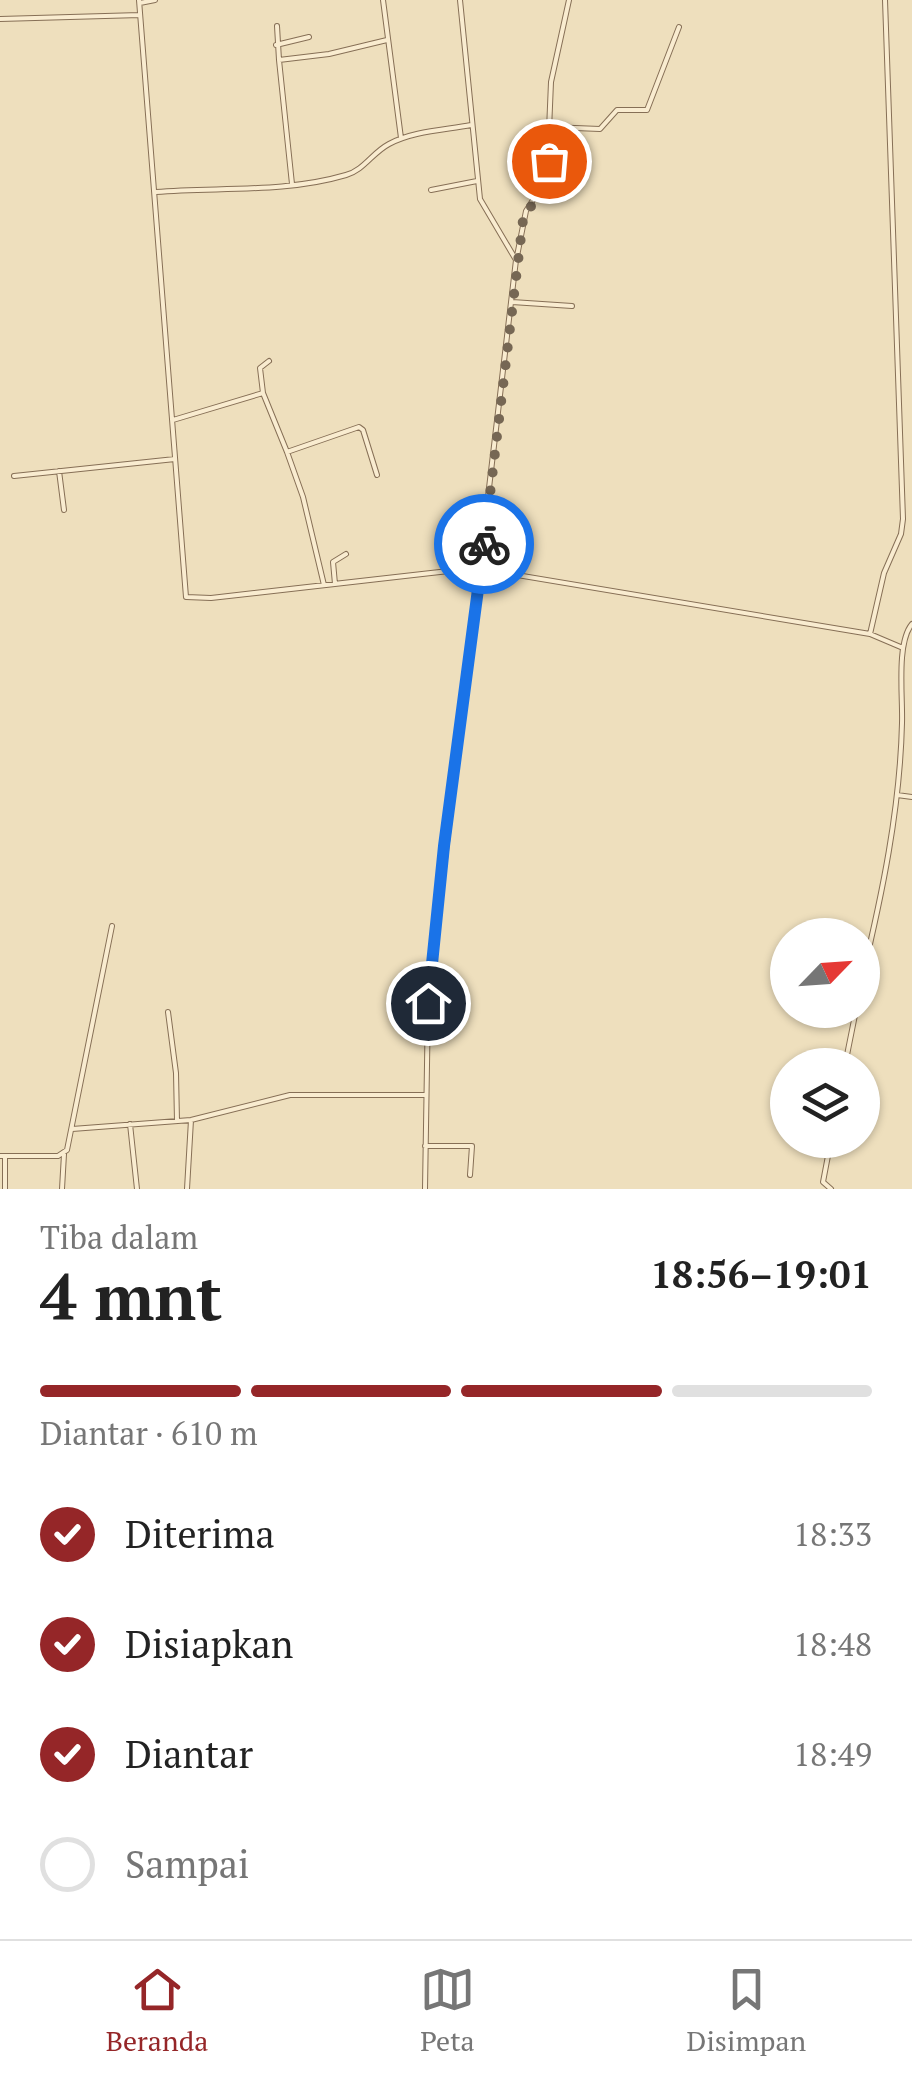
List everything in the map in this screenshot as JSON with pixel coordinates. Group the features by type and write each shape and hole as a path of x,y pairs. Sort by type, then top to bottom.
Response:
{"street":[{"path":"155,0 139,1 183,586 188,598 480,568 870,634 903,648"},
{"path":"383,0 401,138"},
{"path":"460,0 482,206 516,260"},
{"path":"425,1189 428,1003 444,846 516,260 526,211 547,178 551,82 570,0"},
{"path":"870,634 884,573 903,524 885,0"},
{"path":"0,19 140,18"},
{"path":"276,26 293,186"},
{"path":"548,128 600,129 617,110 647,110 679,27"},
{"path":"276,44 309,36"},
{"path":"279,60 329,54 387,40"},
{"path":"154,192 293,186 358,170 401,138 471,126"},
{"path":"431,190 477,181"},
{"path":"512,302 572,306"},
{"path":"270,361 260,368 263,393 304,498 324,585"},
{"path":"173,420 263,393"},
{"path":"287,452 360,427 378,475"},
{"path":"14,476 175,459"},
{"path":"59,472 64,510"},
{"path":"335,584 333,562 346,554"},
{"path":"873,918 897,795 903,648 912,624"},
{"path":"897,795 912,797"},
{"path":"62,1189 64,1154 112,926"},
{"path":"168,1012 177,1121"},
{"path":"72,1128 191,1120 290,1096 425,1095"},
{"path":"187,1189 191,1120"},
{"path":"130,1124 137,1189"},
{"path":"424,1146 472,1146 470,1175"},
{"path":"5,1189 2,1156 64,1154"},
{"path":"828,1158 823,1182 831,1189"}],"way so far":[{"path":"484,544 516,260 523,220 546,181 549,161"}],"route":[{"path":"428,1003 444,846 484,544"}]}
